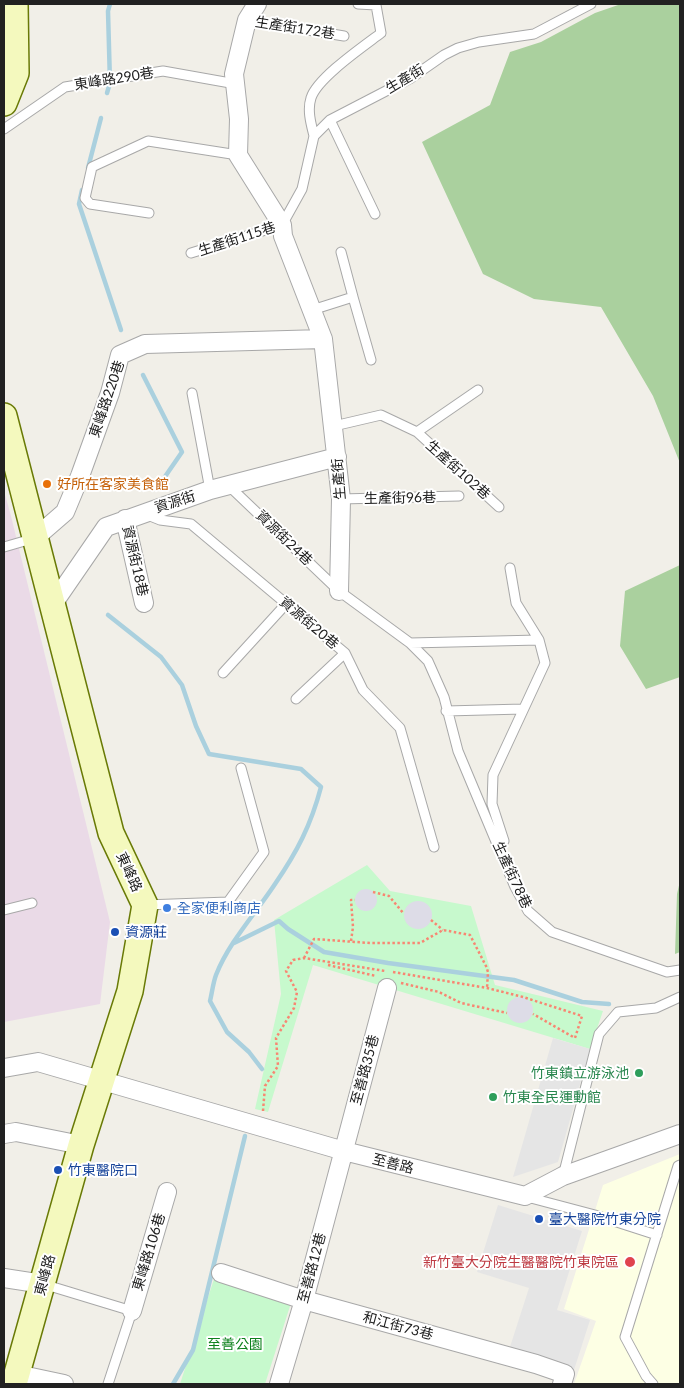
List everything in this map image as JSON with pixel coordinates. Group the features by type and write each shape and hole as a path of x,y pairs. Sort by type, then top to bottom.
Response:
{"main road":[{"path":"4,103 16,73 15,4"},
{"name":"東峰路","path":"4,416 111,834 145,905 130,991 81,1145 16,1379"}],"street":[{"path":"238,155 239,120 234,74 247,20 257,4"},
{"name":"生產街","path":"238,155 282,224 283,236 323,339 341,499 339,591"},
{"name":"東峰路220巷","path":"35,538 65,512 110,393 120,355 145,344 323,339"},
{"name":"資源街","path":"53,604 106,527 143,512 210,490 337,457"},
{"name":"資源街18巷","path":"125,519 144,603"},
{"name":"至善路35巷","path":"344,1151 389,982"},
{"name":"至善路","path":"4,1068 38,1062 344,1151 524,1196"},
{"path":"4,1134 16,1132 81,1145"},
{"path":"524,1196 563,1176 680,1134"},
{"name":"至善路12巷","path":"279,1384 304,1300 344,1151"},
{"name":"東峰路106巷","path":"132,1310 167,1192"},
{"name":"和江街73巷","path":"221,1273 304,1300 536,1364 565,1374 562,1384"},
{"path":"4,1278 43,1284"},
{"path":"16,1379 64,1384"}],"lane":[{"path":"282,224 302,189 314,136 310,117 311,98 319,83 381,33 376,6 358,4"},
{"name":"生產街","path":"314,136 330,120 411,78 444,55 458,48 479,42 534,34 591,4"},
{"name":"生產街172巷","path":"247,20 344,36"},
{"name":"東峰路290巷","path":"4,130 65,87 164,71 236,84"},
{"path":"330,120 375,214"},
{"path":"149,213 90,204 85,198 92,167 148,142 238,155"},
{"name":"生產街115巷","path":"192,253 282,224"},
{"path":"341,252 371,360"},
{"path":"312,310 354,296"},
{"name":"生產街102巷","path":"416,432 478,390"},
{"path":"192,393 210,490"},
{"name":"生產街102巷","path":"334,426 381,415 416,432 499,507"},
{"name":"資源街24巷","path":"228,485 339,591"},
{"name":"生產街96巷","path":"341,499 459,496"},
{"name":"資源街20巷","path":"143,512 160,520 190,524 345,653 363,690 400,728 434,847"},
{"path":"4,547 35,538"},
{"name":"生產街78巷","path":"504,841 492,804 494,775 545,663 539,640 516,603 510,568"},
{"name":"生產街78巷","path":"339,591 410,643 428,661 444,697 446,711 458,751 515,887 528,911 552,932 667,972 680,970"},
{"path":"223,672 286,604"},
{"path":"410,643 539,640"},
{"path":"296,699 345,653"},
{"path":"446,711 523,709"},
{"path":"145,905 228,902 264,852 241,768"},
{"path":"4,910 32,903"},
{"path":"563,1176 599,1034 618,1012 656,1008 680,998"},
{"path":"653,1384 646,1376 625,1337 678,1166 680,1165"},
{"path":"524,1196 595,1215 657,1235"},
{"path":"43,1284 132,1310"},
{"name":"東峰路106巷","path":"108,1384 132,1310"}],"path":[{"path":"373,892 389,896 404,914"},
{"path":"351,942 353,927 351,900 355,900"},
{"path":"431,920 443,930 470,935 488,972 487,988"},
{"path":"443,930 420,942 351,942 314,939 304,958 389,982 439,992 461,1003 507,1013"},
{"path":"533,1014 575,1038"}],"shaded area":[{"path":"4,491 110,922 100,1004 4,1022"},
{"path":"366,889 374,892 377,900 374,908 366,911 358,908 355,900 358,892"},
{"path":"418,901 428,905 432,915 428,925 418,929 408,925 404,915 408,905"},
{"path":"520,997 529,1001 533,1010 529,1019 520,1023 511,1019 507,1010 511,1001"},
{"path":"553,1038 590,1049 558,1162 513,1177"},
{"name":"新竹臺大分院生醫醫院竹東院區","path":"680,1154 680,1384 574,1384 596,1321 564,1309 603,1185"},
{"path":"498,1205 582,1231 557,1310 590,1320 574,1370 509,1350 529,1288 477,1272"}],"green space":[{"path":"621,4 680,4 680,463 653,396 601,307 534,299 483,274 422,142 490,105 510,52 541,42 595,13"},
{"path":"680,565 680,677 646,689 620,646 625,591"},
{"path":"367,865 390,891 471,906 495,985 603,1011 590,1049 313,965 268,1112 255,1109 281,994 274,920"},
{"path":"680,881 680,952 675,954 677,894"},
{"name":"至善公園","path":"214,1279 291,1303 265,1384 180,1384"}],"waterway":[{"path":"107,93 110,83 108,11 110,4"},
{"path":"88,168 101,118"},
{"path":"82,190 79,204 121,330"},
{"path":"143,375 182,452 162,481"},
{"path":"108,615 161,657 182,685 196,726 209,754 301,769 321,787 313,814 297,849 228,951 221,963 213,985 210,1001 227,1032 249,1052 262,1069"},
{"path":"234,943 279,921 324,952 388,963 514,980 582,1002 609,1004"},
{"path":"173,1384 193,1350 245,1136"}],"place":[{"name":"好所在客家美食館","path":"47,484"},
{"name":"全家便利商店","path":"167,908"},
{"name":"資源莊","path":"115,932"},
{"name":"竹東鎮立游泳池","path":"639,1073"},
{"name":"竹東全民運動館","path":"493,1097"},
{"name":"竹東醫院口","path":"58,1170"},
{"name":"臺大醫院竹東分院","path":"539,1219"},
{"name":"新竹臺大分院生醫醫院竹東院區","path":"630,1262"}]}
